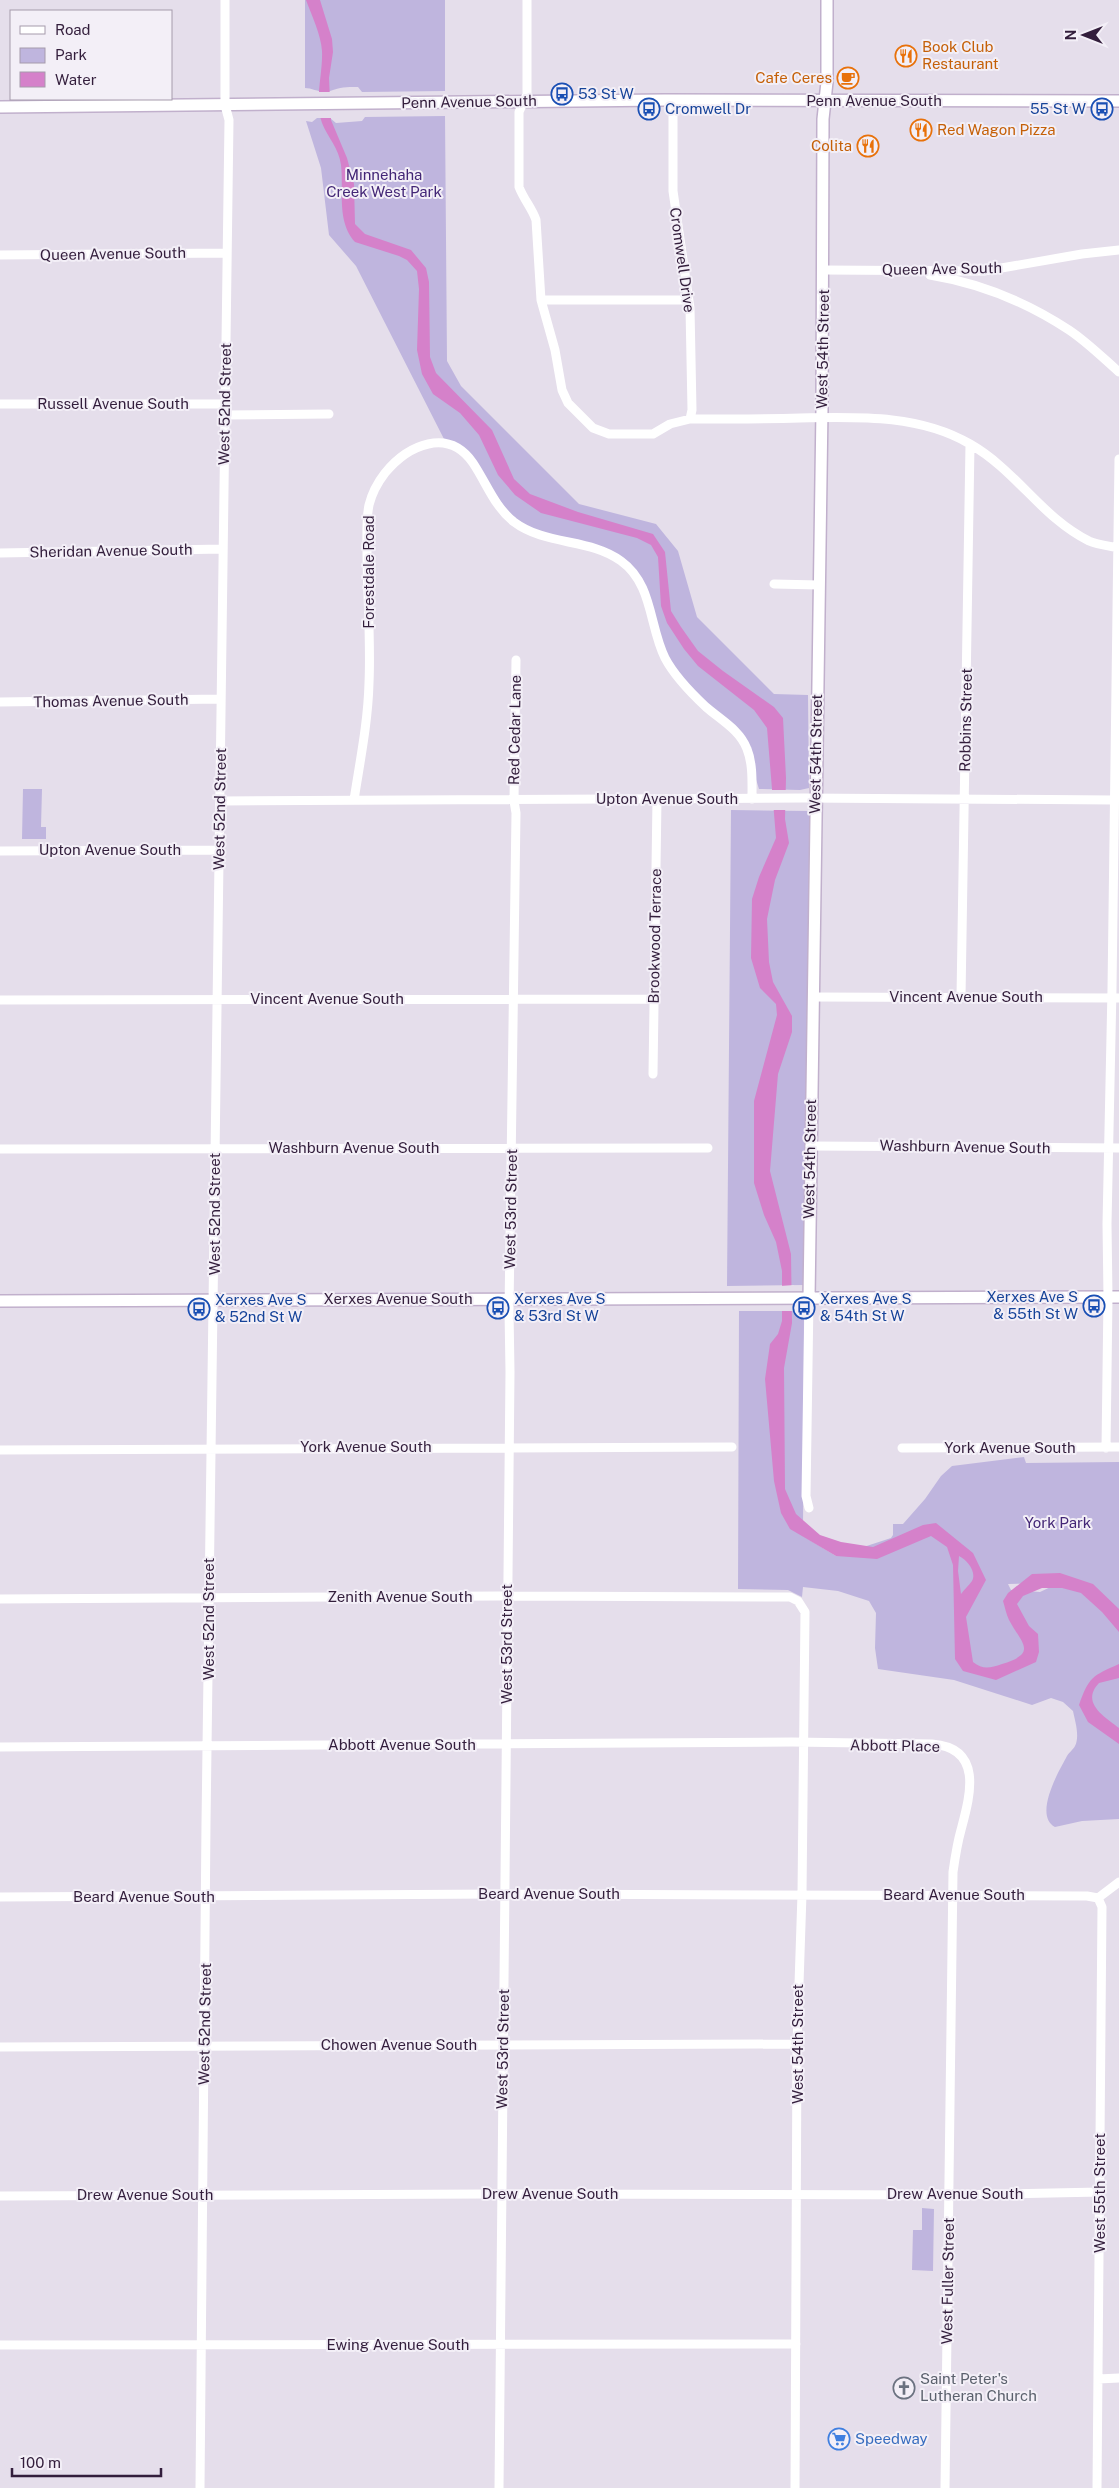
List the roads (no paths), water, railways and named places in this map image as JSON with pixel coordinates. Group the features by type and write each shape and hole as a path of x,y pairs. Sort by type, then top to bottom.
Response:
{"street":[{"name":"West 52nd Street","path":"200,2488 207,1747 229,120 225,104 225,0"},
{"path":"527,0 527,94 519,112 518,176 523,198 532,208 536,220 541,300 555,350 562,390 568,403 593,428 610,434 653,434 675,422 690,419 864,418 919,424 945,431 970,444 1006,469 1036,503 1054,518 1091,542 1118,548"},
{"name":"West 54th Street","path":"809,1508 806,1496 810,1146 827,0"},
{"name":"Penn Avenue South","path":"0,107 673,100 824,102 1119,101"},
{"name":"Cromwell Drive","path":"673,100 673,191 688,300 692,410 690,419"},
{"name":"Queen Ave South","path":"823,270 984,270 1119,250"},
{"name":"Queen Avenue South","path":"0,256 226,253"},
{"path":"898,270 970,284 1039,312 1071,331 1119,372"},
{"path":"541,300 688,300"},
{"name":"Russell Avenue South","path":"0,404 225,404"},
{"path":"225,415 329,414"},
{"name":"Forestdale Road","path":"354,800 366,723 369,683 367,601 369,506 375,488 386,472 410,449 424,444 438,443 463,452 473,463 502,513 517,524 536,534 607,553 622,561 633,573 649,601 657,638 666,659 692,694 738,733 746,746 751,762 752,798"},
{"name":"Robbins Street","path":"961,997 970,444"},
{"path":"1106,1448 1114,1297 1107,1224 1116,998 1116,848 1114,800 1119,459"},
{"name":"Sheridan Avenue South","path":"0,553 223,549"},
{"path":"774,584 819,585"},
{"name":"Red Cedar Lane","path":"514,800 516,660"},
{"name":"Thomas Avenue South","path":"0,702 221,699"},
{"name":"Upton Avenue South","path":"220,801 657,798 1114,800"},
{"name":"Brookwood Terrace","path":"654,1074 657,798"},
{"name":"West 53rd Street","path":"499,2488 509,1298 515,999 516,812 514,800"},
{"name":"Upton Avenue South","path":"0,851 219,850"},
{"name":"Vincent Avenue South","path":"813,997 1116,998"},
{"name":"Vincent Avenue South","path":"0,1000 654,999"},
{"name":"Washburn Avenue South","path":"810,1146 1119,1148"},
{"name":"Washburn Avenue South","path":"0,1149 708,1148"},
{"name":"Xerxes Avenue South","path":"0,1301 1114,1297"},
{"name":"York Avenue South","path":"0,1450 732,1447"},
{"name":"York Avenue South","path":"902,1448 1119,1448"},
{"name":"Zenith Avenue South","path":"0,1599 507,1596 790,1597 798,1601"},
{"name":"West 54th Street","path":"795,2488 798,2193 797,2044 802,1894 805,1612 798,1601"},
{"name":"Abbott Avenue South","path":"0,1747 804,1743"},
{"name":"Abbott Place","path":"804,1743 944,1745 962,1758 970,1778 970,1795 956,1850 952,1895"},
{"path":"1098,1898 1119,1882"},
{"name":"Beard Avenue South","path":"0,1898 802,1894 1098,1898"},
{"name":"West Fuller Street","path":"945,2488 952,1895"},
{"name":"West 55th Street","path":"1097,2488 1102,1907 1098,1898"},
{"name":"Chowen Avenue South","path":"0,2046 797,2044"},
{"name":"Drew Avenue South","path":"0,2196 798,2193 949,2195 1100,2192"},
{"name":"Ewing Avenue South","path":"0,2345 796,2344"},
{"path":"1098,2379 1119,2378"}],"water":[{"path":"306,0 320,0 332,39 333,52 329,78 331,120 347,158 354,184 355,224 365,234 411,250 426,268 429,282 430,357 436,373 492,430 514,479 530,494 578,512 653,534 665,552 671,611 681,627 698,651 774,707 783,718 786,778 785,819 789,843 775,880 767,919 769,962 773,982 792,1016 792,1032 778,1074 770,1171 791,1254 792,1323 784,1368 785,1489 796,1514 820,1535 841,1542 873,1547 923,1525 936,1523 973,1553 986,1580 966,1617 973,1662 980,1666 990,1667 1002,1664 1020,1656 1023,1652 1024,1647 1009,1620 1003,1601 1008,1593 1032,1574 1060,1573 1093,1584 1119,1609 1119,1632 1102,1612 1081,1593 1062,1588 1042,1588 1023,1596 1017,1604 1029,1626 1038,1634 1039,1652 1036,1662 996,1680 963,1671 955,1659 953,1565 947,1547 931,1536 877,1559 836,1556 790,1529 781,1513 774,1481 765,1379 770,1344 778,1334 782,1321 782,1271 776,1242 764,1215 754,1183 754,1101 777,1015 776,1004 760,988 751,958 752,899 759,877 776,838 767,728 754,710 698,666 667,623 661,606 658,557 651,545 637,538 541,513 515,495 498,475 479,435 460,413 433,394 422,374 417,350 419,289 417,271 407,260 399,256 355,242 345,225 340,159 320,115 321,45","holes":["959,1556 972,1570 973,1578 961,1594 958,1571"]},
{"path":"1119,1664 1119,1678 1099,1683 1092,1697 1097,1709 1119,1728 1119,1744 1088,1722 1079,1705 1086,1688 1093,1678"}],"place":[{"name":"Book Club Restaurant","path":"906,56"},
{"name":"Cafe Ceres","path":"848,78"},
{"name":"53 St W","path":"562,94"},
{"name":"Cromwell Dr","path":"649,109"},
{"name":"55 St W","path":"1102,109"},
{"name":"Red Wagon Pizza","path":"921,130"},
{"name":"Colita","path":"868,146"},
{"name":"Xerxes Ave S & 55th St W","path":"1094,1306"},
{"name":"Xerxes Ave S & 53rd St W","path":"498,1308"},
{"name":"Xerxes Ave S & 54th St W","path":"804,1308"},
{"name":"Xerxes Ave S & 52nd St W","path":"199,1309"},
{"name":"Saint Peter's Lutheran Church","path":"904,2388"},
{"name":"Speedway","path":"839,2439"}],"park label":[{"name":"Minnehaha Creek West Park","path":"384,184"},
{"name":"York Park","path":"1058,1523"}]}
